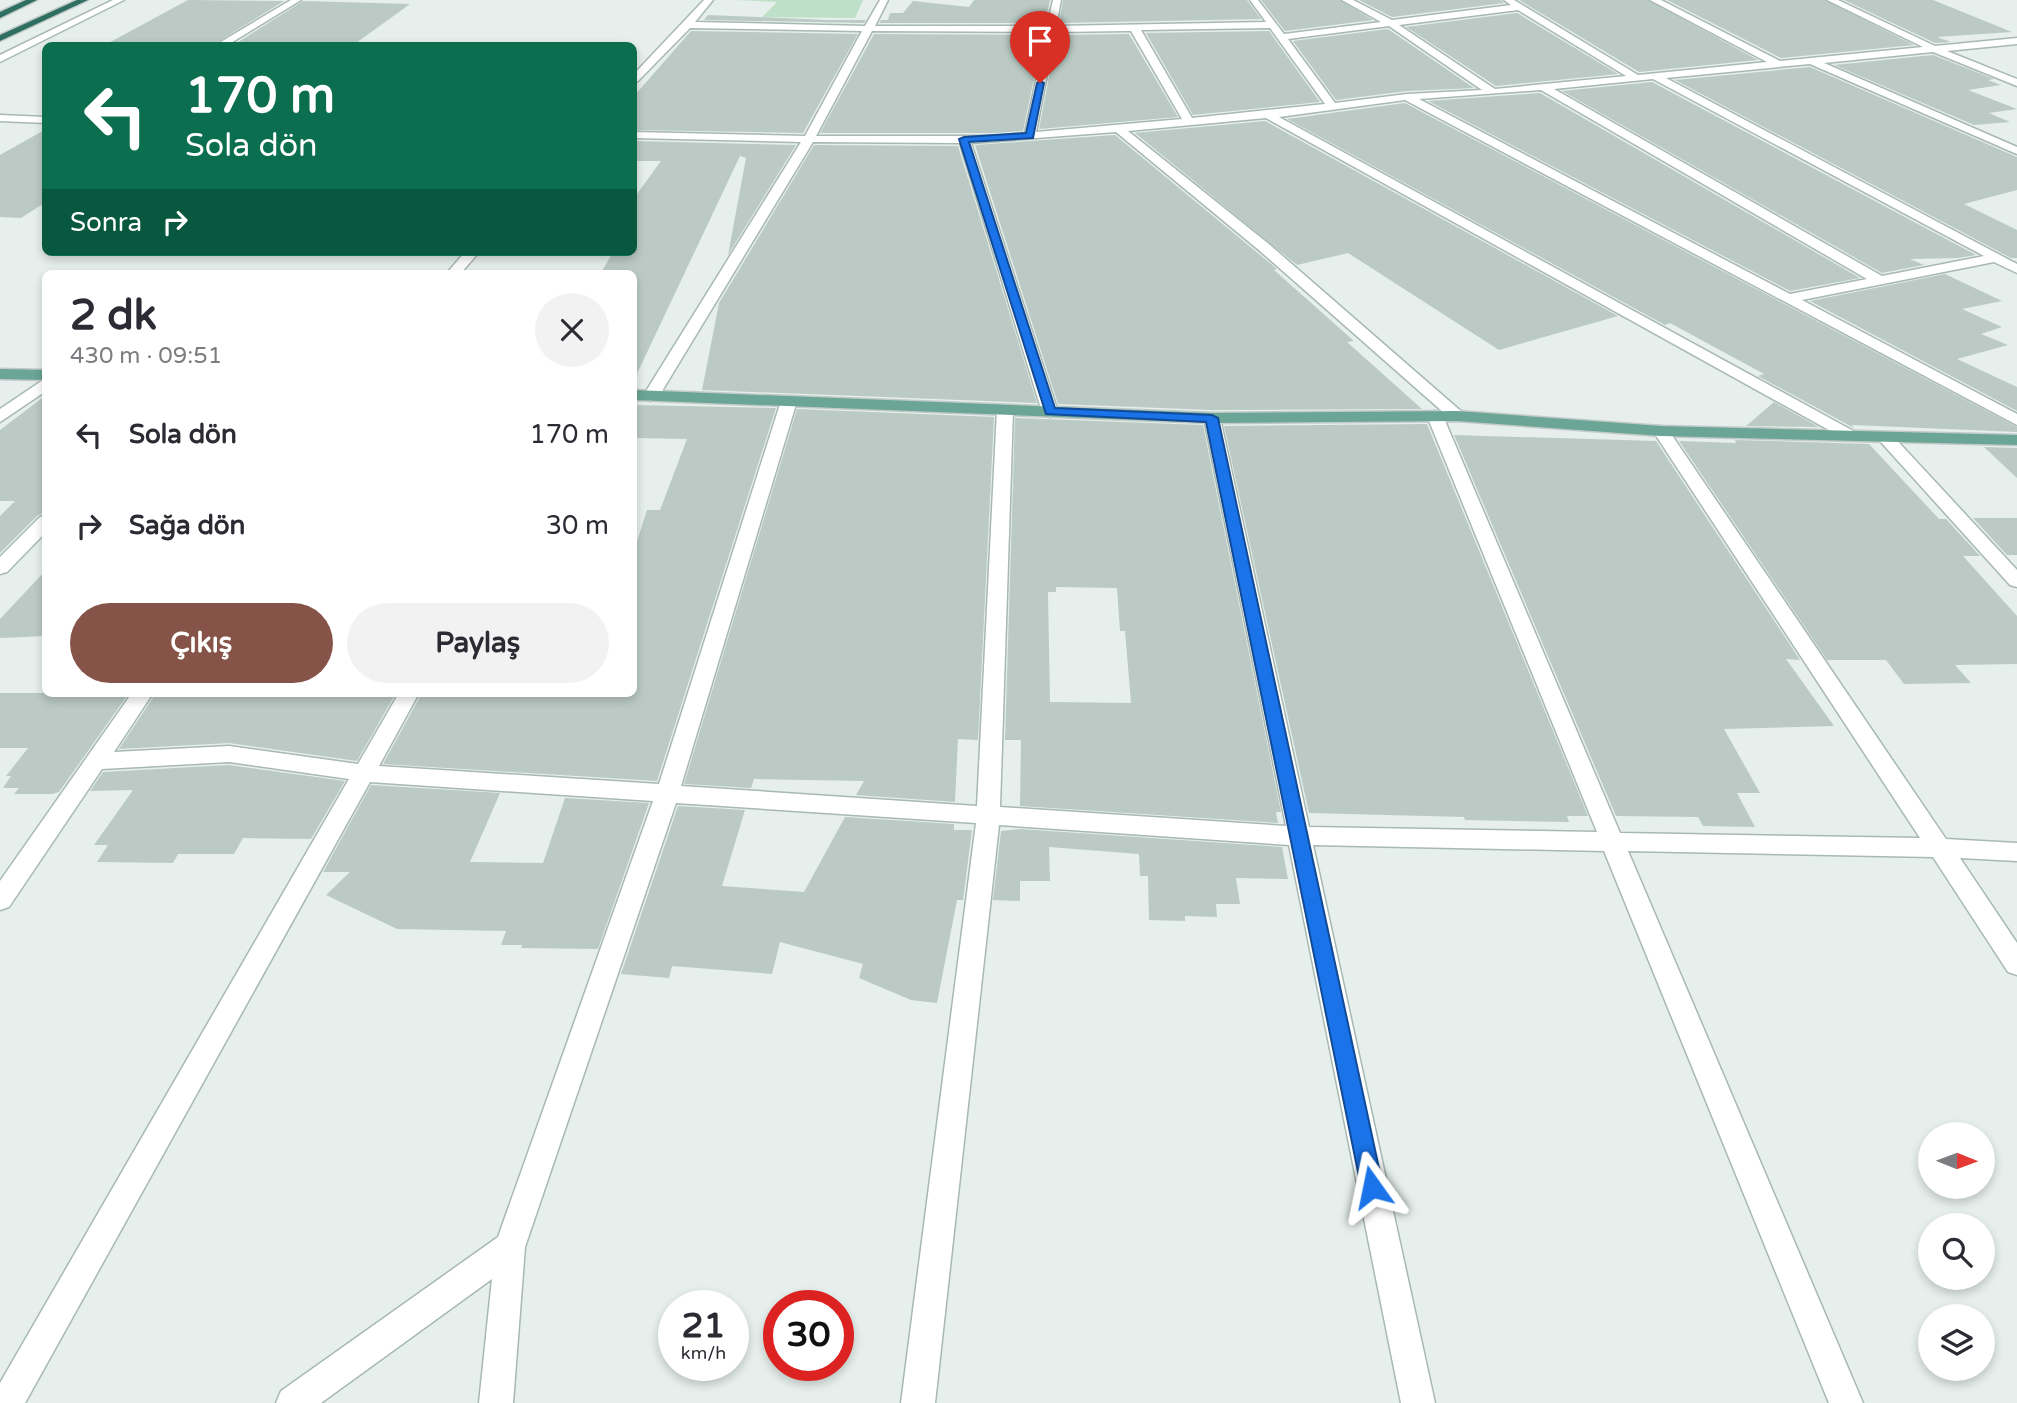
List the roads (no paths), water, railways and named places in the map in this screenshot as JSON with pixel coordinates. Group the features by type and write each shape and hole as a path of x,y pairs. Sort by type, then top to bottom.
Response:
{"highway":[{"path":"0,15 33,0"},
{"path":"0,38 84,0"}],"main road":[{"path":"0,374 42,375"},
{"path":"637,395 1212,418 1457,416 1661,431 2017,440"}],"street":[{"path":"0,59 120,0"},
{"path":"225,42 297,0"},
{"path":"637,76 709,0"},
{"path":"651,396 808,139 884,0"},
{"path":"1030,136 1057,0"},
{"path":"1254,0 1332,106"},
{"path":"1346,0 1390,23 1493,92"},
{"path":"1508,0 1636,78"},
{"path":"1654,0 1778,64"},
{"path":"1831,0 1934,49 2017,83"},
{"path":"1281,37 1519,7"},
{"path":"688,25 868,30 1135,29 1272,25"},
{"path":"1135,29 1189,122"},
{"path":"637,135 808,139 964,139 1030,136 1268,115 1407,97 1543,88 2017,41"},
{"path":"1812,61 2017,151"},
{"path":"1654,76 2017,269"},
{"path":"1543,88 1880,281"},
{"path":"1407,97 2017,420"},
{"path":"1268,115 1851,436"},
{"path":"0,118 42,120"},
{"path":"1118,128 1265,248 1457,416"},
{"path":"964,139 1050,412"},
{"path":"456,270 468,256"},
{"path":"1788,299 1996,258"},
{"path":"0,417 42,386"},
{"path":"496,1403 510,1247 668,792 789,401"},
{"path":"918,1403 988,817 1005,410"},
{"path":"1435,416 1846,1403"},
{"path":"1212,418 1418,1403"},
{"path":"1661,431 2017,964"},
{"path":"1885,436 2017,581"},
{"path":"0,568 42,525"},
{"path":"0,900 140,697"},
{"path":"7,1403 407,697"},
{"path":"96,761 229,754 362,773 1298,836 1939,848 2017,852"},
{"path":"293,1403 510,1247"}]}
